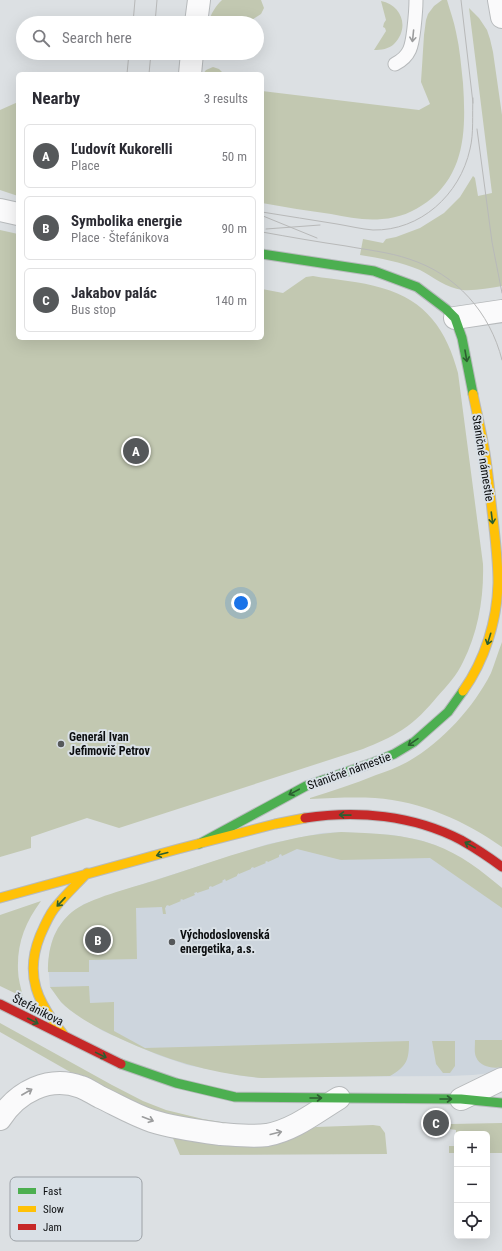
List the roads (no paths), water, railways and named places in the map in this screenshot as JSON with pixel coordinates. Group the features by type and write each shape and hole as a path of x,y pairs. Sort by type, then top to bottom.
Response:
{"street":[{"path":"499,0 502,17"},
{"path":"0,210 16,214"},
{"name":"Staničné námestie","path":"199,844 306,786 372,763 394,754 414,742 448,712 471,679 483,656 491,630 497,601 498,582 496,546 485,452 462,338 455,318 446,308 417,287 374,271 264,254"},
{"path":"455,318 502,311"},
{"path":"0,898 87,873 292,820 332,815 383,817 410,822 438,830 471,846 502,867"},
{"name":"Štefánikova","path":"66,1038 53,1023 35,988 32,973 33,956 38,938 55,908 87,873"},
{"name":"Štefánikova","path":"0,1004 66,1038"},
{"path":"66,1038 118,1063 155,1077 211,1093 235,1097 461,1099 502,1103"},
{"path":"461,1099 502,1079"},
{"path":"0,1119 9,1105 32,1089 54,1084 67,1084 81,1087 151,1121 162,1124 202,1132 259,1136 273,1134 290,1128 339,1098"}],"lane":[{"path":"395,64 406,56 412,44 416,0"}],"tram line":[{"path":"134,16 135,0"},
{"path":"156,16 157,0"},
{"path":"461,0 473,103"},
{"path":"127,72 128,60"},
{"path":"149,72 150,60"},
{"path":"264,212 373,230 390,229 407,224 422,217 447,195 465,166 472,137 473,98"},
{"path":"477,129 492,242 502,293"},
{"path":"264,216 317,238"},
{"path":"266,229 320,225"},
{"path":"264,232 386,253 409,259 442,274 469,297 480,311 489,326 502,360"}],"place":[{"name":"Ľudovít Kukorelli","path":"136,451"},
{"name":"Generál Ivan Jefimovič Petrov","path":"61,744"},
{"name":"Symbolika energie","path":"98,940"},
{"name":"Východoslovenská energetika, a.s.","path":"172,942"},
{"name":"Jakabov palác","path":"436,1123"}]}
